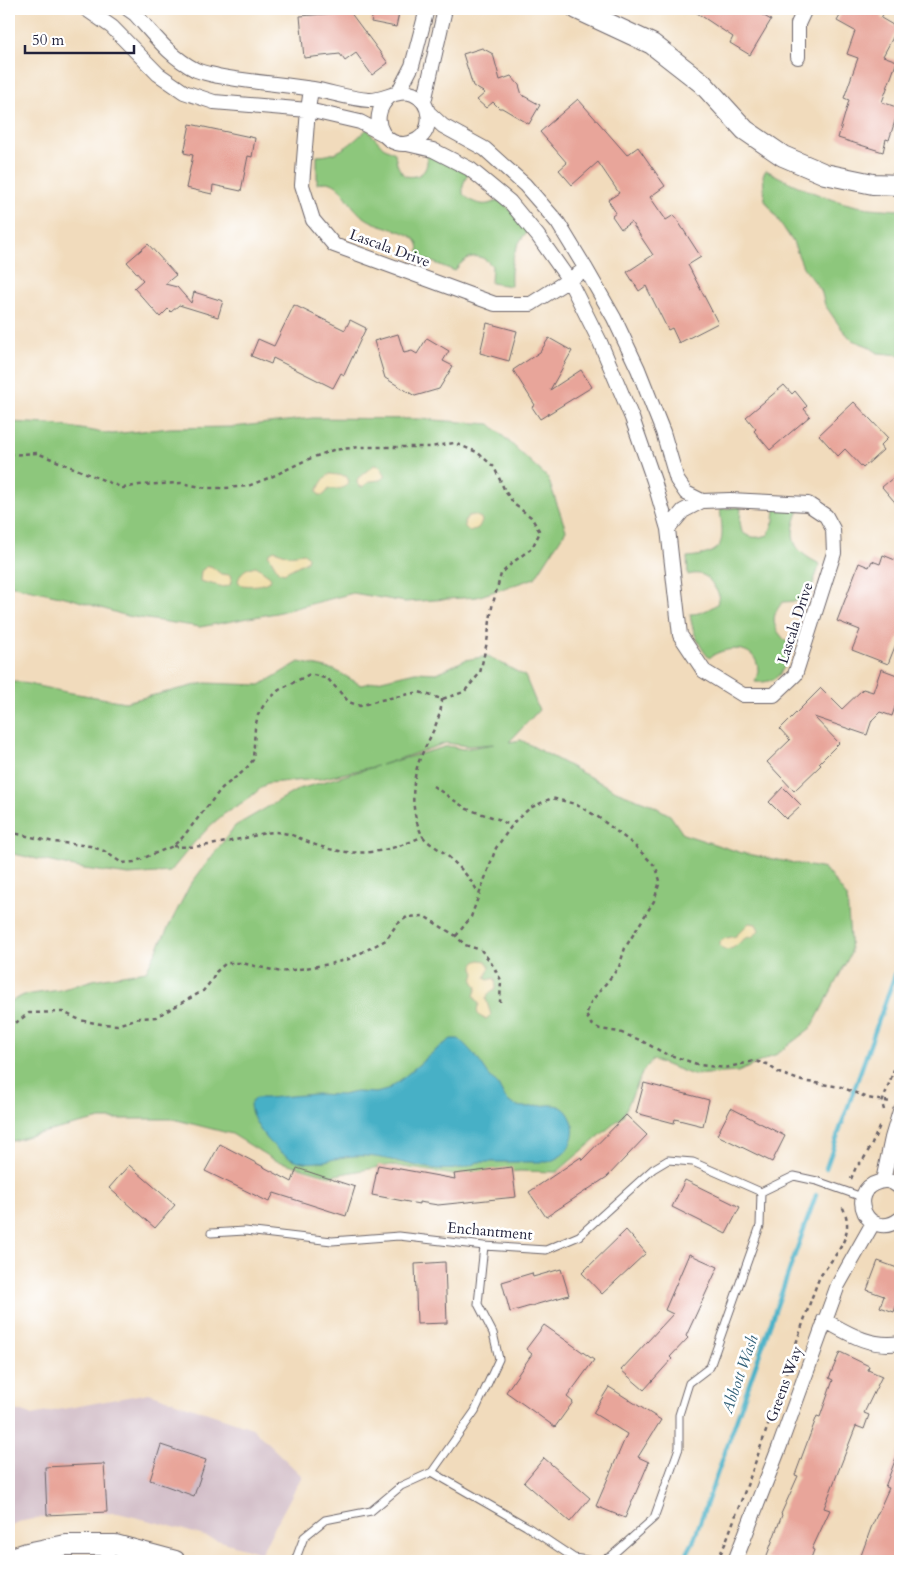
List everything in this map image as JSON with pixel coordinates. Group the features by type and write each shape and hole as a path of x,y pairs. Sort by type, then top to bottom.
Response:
{"street":[{"path":"86,9 112,27 158,74 184,92 214,102 308,110 360,122 384,134"},
{"path":"128,9 135,14 169,53 198,71 232,78 312,89 370,101 394,95 412,94 443,126 485,150 525,185 558,222 614,318 638,369 663,432 677,480 686,493 702,501"},
{"path":"427,9 412,66 394,95 383,102 379,110 379,127 390,140 398,143 407,144 415,141 427,130 429,121 426,108 444,9"},
{"path":"577,9 652,44 702,83 745,130 783,156 825,174 873,184 900,185"},
{"path":"798,57 798,24 805,9"},
{"name":"Lascala Drive","path":"312,89 308,110 302,185 313,220 334,245 495,304 532,304 586,269"},
{"name":"Lascala Drive","path":"407,144 433,150 470,169 510,202 538,236 569,280 600,342 632,418 654,481 668,529 680,635 704,671 743,695 774,695 794,675 834,553 833,528 826,516 808,504 730,500 702,501 682,511 668,529"},
{"path":"883,1181 896,1107"},
{"path":"900,1188 896,1184 883,1181 870,1186 862,1198 864,1212 873,1223 887,1226 900,1219"},
{"name":"Greens Way","path":"735,1561 779,1448 838,1285 873,1223"},
{"path":"824,1320 862,1341 893,1345 900,1344"},
{"path":"9,1560 27,1553 66,1545 115,1545 175,1561"}],"lane":[{"name":"Enchantment","path":"211,1233 245,1231 332,1241 399,1236 484,1246 546,1250 579,1236 653,1169 668,1160 693,1162 760,1192"},
{"path":"599,1561 611,1559 654,1518 679,1448 679,1414 689,1382 710,1367 760,1226 760,1192 794,1176 817,1181 862,1198"},
{"path":"295,1561 304,1537 325,1520 371,1511 401,1486 432,1472 475,1411 499,1359 493,1333 478,1304 484,1246"},
{"path":"432,1472 526,1526 574,1558 593,1561"}],"path":[{"path":"9,455 37,453 123,488 139,485 181,483 216,488 248,486 333,450 360,447 430,447 454,443 477,452 494,468 505,492 515,505 531,517 540,532 532,548 501,574 492,607 480,673 464,692 442,699 419,692 360,706 349,702 328,679 310,674 293,682 279,690 265,703 258,715 253,760 245,770 222,788 182,838 172,846 134,862 122,863 113,859 104,851 90,846 54,842 9,832"},
{"path":"442,699 442,710 420,758 414,780 414,812 423,836 472,880 478,893"},
{"path":"433,786 467,809 498,819 511,826"},
{"path":"456,936 471,917 478,893 496,848 511,826 530,808 552,798 575,804 598,817 633,844 656,867 660,881 654,901 624,948 619,967 591,1002 586,1015 591,1024 619,1032 640,1040 664,1053 700,1065 725,1068 754,1061 767,1064 779,1074 802,1081 841,1086 868,1098 883,1101 896,1107"},
{"path":"172,846 183,848 210,846 274,832 294,834 317,846 341,852 364,854 406,845 423,836"},
{"path":"9,1028 29,1013 63,1012 80,1020 117,1025 139,1018 156,1017 203,991 216,972 226,963 242,963 281,972 330,964 349,959 386,940 397,924 408,917 424,916 456,936 465,945 481,950 501,980 500,1002"},
{"path":"851,1179 876,1134 885,1109 882,1103 900,1053"},
{"path":"717,1561 752,1472 820,1276 844,1242 847,1224 843,1208 844,1204"}],"shaded area":[{"path":"149,1393 252,1428 302,1476 261,1553 167,1525 118,1513 63,1513 18,1522 9,1526 9,1408 31,1415"}],"green space":[{"path":"367,129 383,147 395,153 398,166 405,176 416,176 424,171 427,163 426,152 468,173 463,185 463,194 467,198 481,204 490,204 500,199 529,230 516,249 511,270 511,286 491,283 492,266 483,258 468,258 455,271 417,256 419,247 410,236 374,223 362,216 341,190 331,183 317,184 317,156 339,151"},
{"path":"766,170 799,187 833,200 862,207 900,210 900,355 878,353 868,346 852,340 841,328 825,305 821,290 803,267 793,242 765,200 763,175"},
{"path":"313,418 420,419 490,424 548,478 566,530 535,578 477,597 405,602 353,593 276,613 200,627 127,616 69,598 9,585 9,422 50,424 112,434 170,428 233,427"},
{"path":"741,507 740,522 742,532 748,536 755,537 768,535 774,521 775,508 799,510 793,529 795,543 798,549 820,564 806,603 799,601 783,602 775,614 774,620 777,631 791,646 784,668 776,677 764,682 755,682 758,670 756,661 746,651 731,649 709,658 696,637 690,614 704,611 717,604 719,595 704,575 688,575 687,557 709,553 716,549 720,545 722,538 720,509"},
{"path":"488,656 525,676 539,710 509,742 521,740 616,791 650,804 670,815 683,834 742,853 825,869 847,897 851,953 812,1027 777,1054 738,1072 693,1075 653,1060 643,1071 623,1116 557,1172 520,1171 460,1176 391,1165 330,1176 274,1160 232,1134 173,1119 100,1119 9,1142 9,1002 24,995 60,990 93,980 146,971 190,885 235,826 299,789 377,766 320,779 267,783 211,825 170,872 129,875 84,869 9,853 9,680 125,702 205,683 260,685 299,662 335,670 361,685 415,672 437,673 465,660","holes":["446,743 468,746 494,744 463,749 448,746 381,765"]}],"sand":[{"path":"374,465 380,466 386,476 380,480 371,481 362,487 358,485 358,478"},
{"path":"330,474 346,476 349,481 343,487 329,489 324,495 319,495 317,491 324,479"},
{"path":"474,515 481,518 482,522 478,528 470,532 465,527 464,522 468,516"},
{"path":"274,550 289,555 304,553 308,557 307,561 284,573 278,571 268,554"},
{"path":"211,566 221,574 232,577 230,585 224,587 200,581 201,571"},
{"path":"256,566 270,576 271,580 261,584 241,585 238,581 242,572"},
{"path":"749,923 756,924 759,930 754,935 744,939 731,949 725,950 720,946 720,942 723,939 736,936"},
{"path":"480,960 486,961 490,967 485,978 488,980 495,978 496,988 489,993 486,999 491,1015 486,1019 478,1014 479,1004 474,996 477,987 473,981 475,973 473,966 474,963"}],"water":[{"path":"451,1039 459,1039 471,1051 508,1101 516,1106 552,1105 560,1106 567,1111 572,1121 573,1131 569,1147 565,1152 548,1162 478,1162 463,1168 448,1170 432,1169 369,1156 354,1156 315,1162 300,1161 286,1155 272,1144 259,1128 251,1112 250,1104 255,1098 315,1094 342,1095 356,1092 376,1093 387,1090"}],"building":[{"path":"374,9 400,9 396,27 371,22"},
{"path":"691,9 752,9 771,20 750,55 730,43 733,37"},
{"path":"844,9 886,9 881,18 898,28 883,56 897,61 882,102 899,108 889,140 886,139 883,152 838,138 849,100 844,98 858,58 847,54 855,31 837,21"},
{"path":"350,12 388,63 372,75 356,53 345,61 340,54 304,58 300,16"},
{"path":"482,48 493,54 500,80 511,76 519,85 522,95 540,105 529,124 499,108 493,102 486,108 477,100 485,93 473,86 463,54"},
{"path":"578,99 627,155 638,147 665,186 650,197 666,220 674,215 701,257 688,265 718,323 679,343 672,328 668,330 646,286 639,291 627,272 653,255 631,222 621,229 612,216 616,213 608,200 619,193 598,162 572,185 559,170 567,163 540,132"},
{"path":"190,124 255,138 252,157 248,156 241,191 213,185 212,194 186,188 193,155 184,153"},
{"path":"148,244 176,275 165,284 177,287 191,303 194,292 223,301 218,317 179,305 171,312 168,309 160,317 134,288 143,280 127,262"},
{"path":"294,305 345,330 350,320 366,328 344,375 341,373 333,388 273,358 271,364 251,356 258,339 274,346"},
{"path":"487,323 517,331 509,361 480,353"},
{"path":"398,334 404,353 412,351 417,354 427,338 449,351 443,361 453,366 439,389 415,396 385,378 374,341"},
{"path":"549,338 572,351 550,390 581,370 592,387 540,419 532,407 535,405 513,370 540,352"},
{"path":"784,385 792,394 795,391 807,406 804,409 810,416 770,450 754,431 756,429 746,417"},
{"path":"854,402 888,438 880,446 883,450 863,468 845,449 838,456 819,435"},
{"path":"900,472 900,508 882,487"},
{"path":"883,555 900,562 900,634 888,664 852,650 860,630 837,621 859,563 869,567 872,561 880,564"},
{"path":"881,669 900,678 900,692 892,716 880,712 872,720 867,735 814,717 839,743 819,763 821,765 794,791 767,762 790,740 780,729 821,688 842,709 863,689 873,692"},
{"path":"783,787 801,805 786,819 769,802"},
{"path":"644,1083 709,1100 703,1126 675,1119 674,1123 636,1113"},
{"path":"731,1108 785,1136 772,1162 717,1135"},
{"path":"626,1115 647,1135 607,1177 546,1217 529,1192 581,1157 582,1160"},
{"path":"220,1144 292,1182 297,1168 355,1187 346,1216 274,1193 269,1202 205,1171"},
{"path":"129,1165 175,1205 155,1228 109,1188"},
{"path":"378,1165 455,1179 454,1174 512,1167 516,1197 438,1205 419,1202 419,1204 372,1195"},
{"path":"685,1180 740,1207 726,1234 672,1207"},
{"path":"626,1230 646,1253 602,1294 582,1273"},
{"path":"689,1254 718,1267 686,1336 688,1338 644,1390 621,1370 673,1314 665,1310"},
{"path":"878,1261 900,1269 900,1295 894,1312 880,1307 884,1296 867,1290"},
{"path":"445,1262 447,1323 417,1324 415,1264"},
{"path":"561,1269 569,1295 510,1312 502,1282 532,1273 533,1277"},
{"path":"544,1325 594,1360 567,1397 573,1402 555,1427 506,1392 532,1354 526,1349"},
{"path":"840,1352 869,1366 868,1370 882,1376 864,1413 869,1415 864,1429 856,1426 824,1508 830,1510 812,1549 814,1550 810,1561 774,1561 766,1558 781,1514 798,1476 795,1475 817,1416 820,1417 833,1380 829,1378"},
{"path":"609,1387 661,1420 638,1457 649,1462 625,1518 596,1506 627,1434 593,1413"},
{"path":"161,1445 206,1460 194,1496 150,1480"},
{"path":"899,1450 900,1561 859,1561 889,1488 885,1487"},
{"path":"544,1458 590,1498 570,1522 524,1482"},
{"path":"104,1464 107,1512 47,1515 45,1467"}],"waterway":[{"name":"Abbott Wash","path":"826,1168 900,961"},
{"name":"Abbott Wash","path":"683,1561 693,1542 816,1195"}]}
